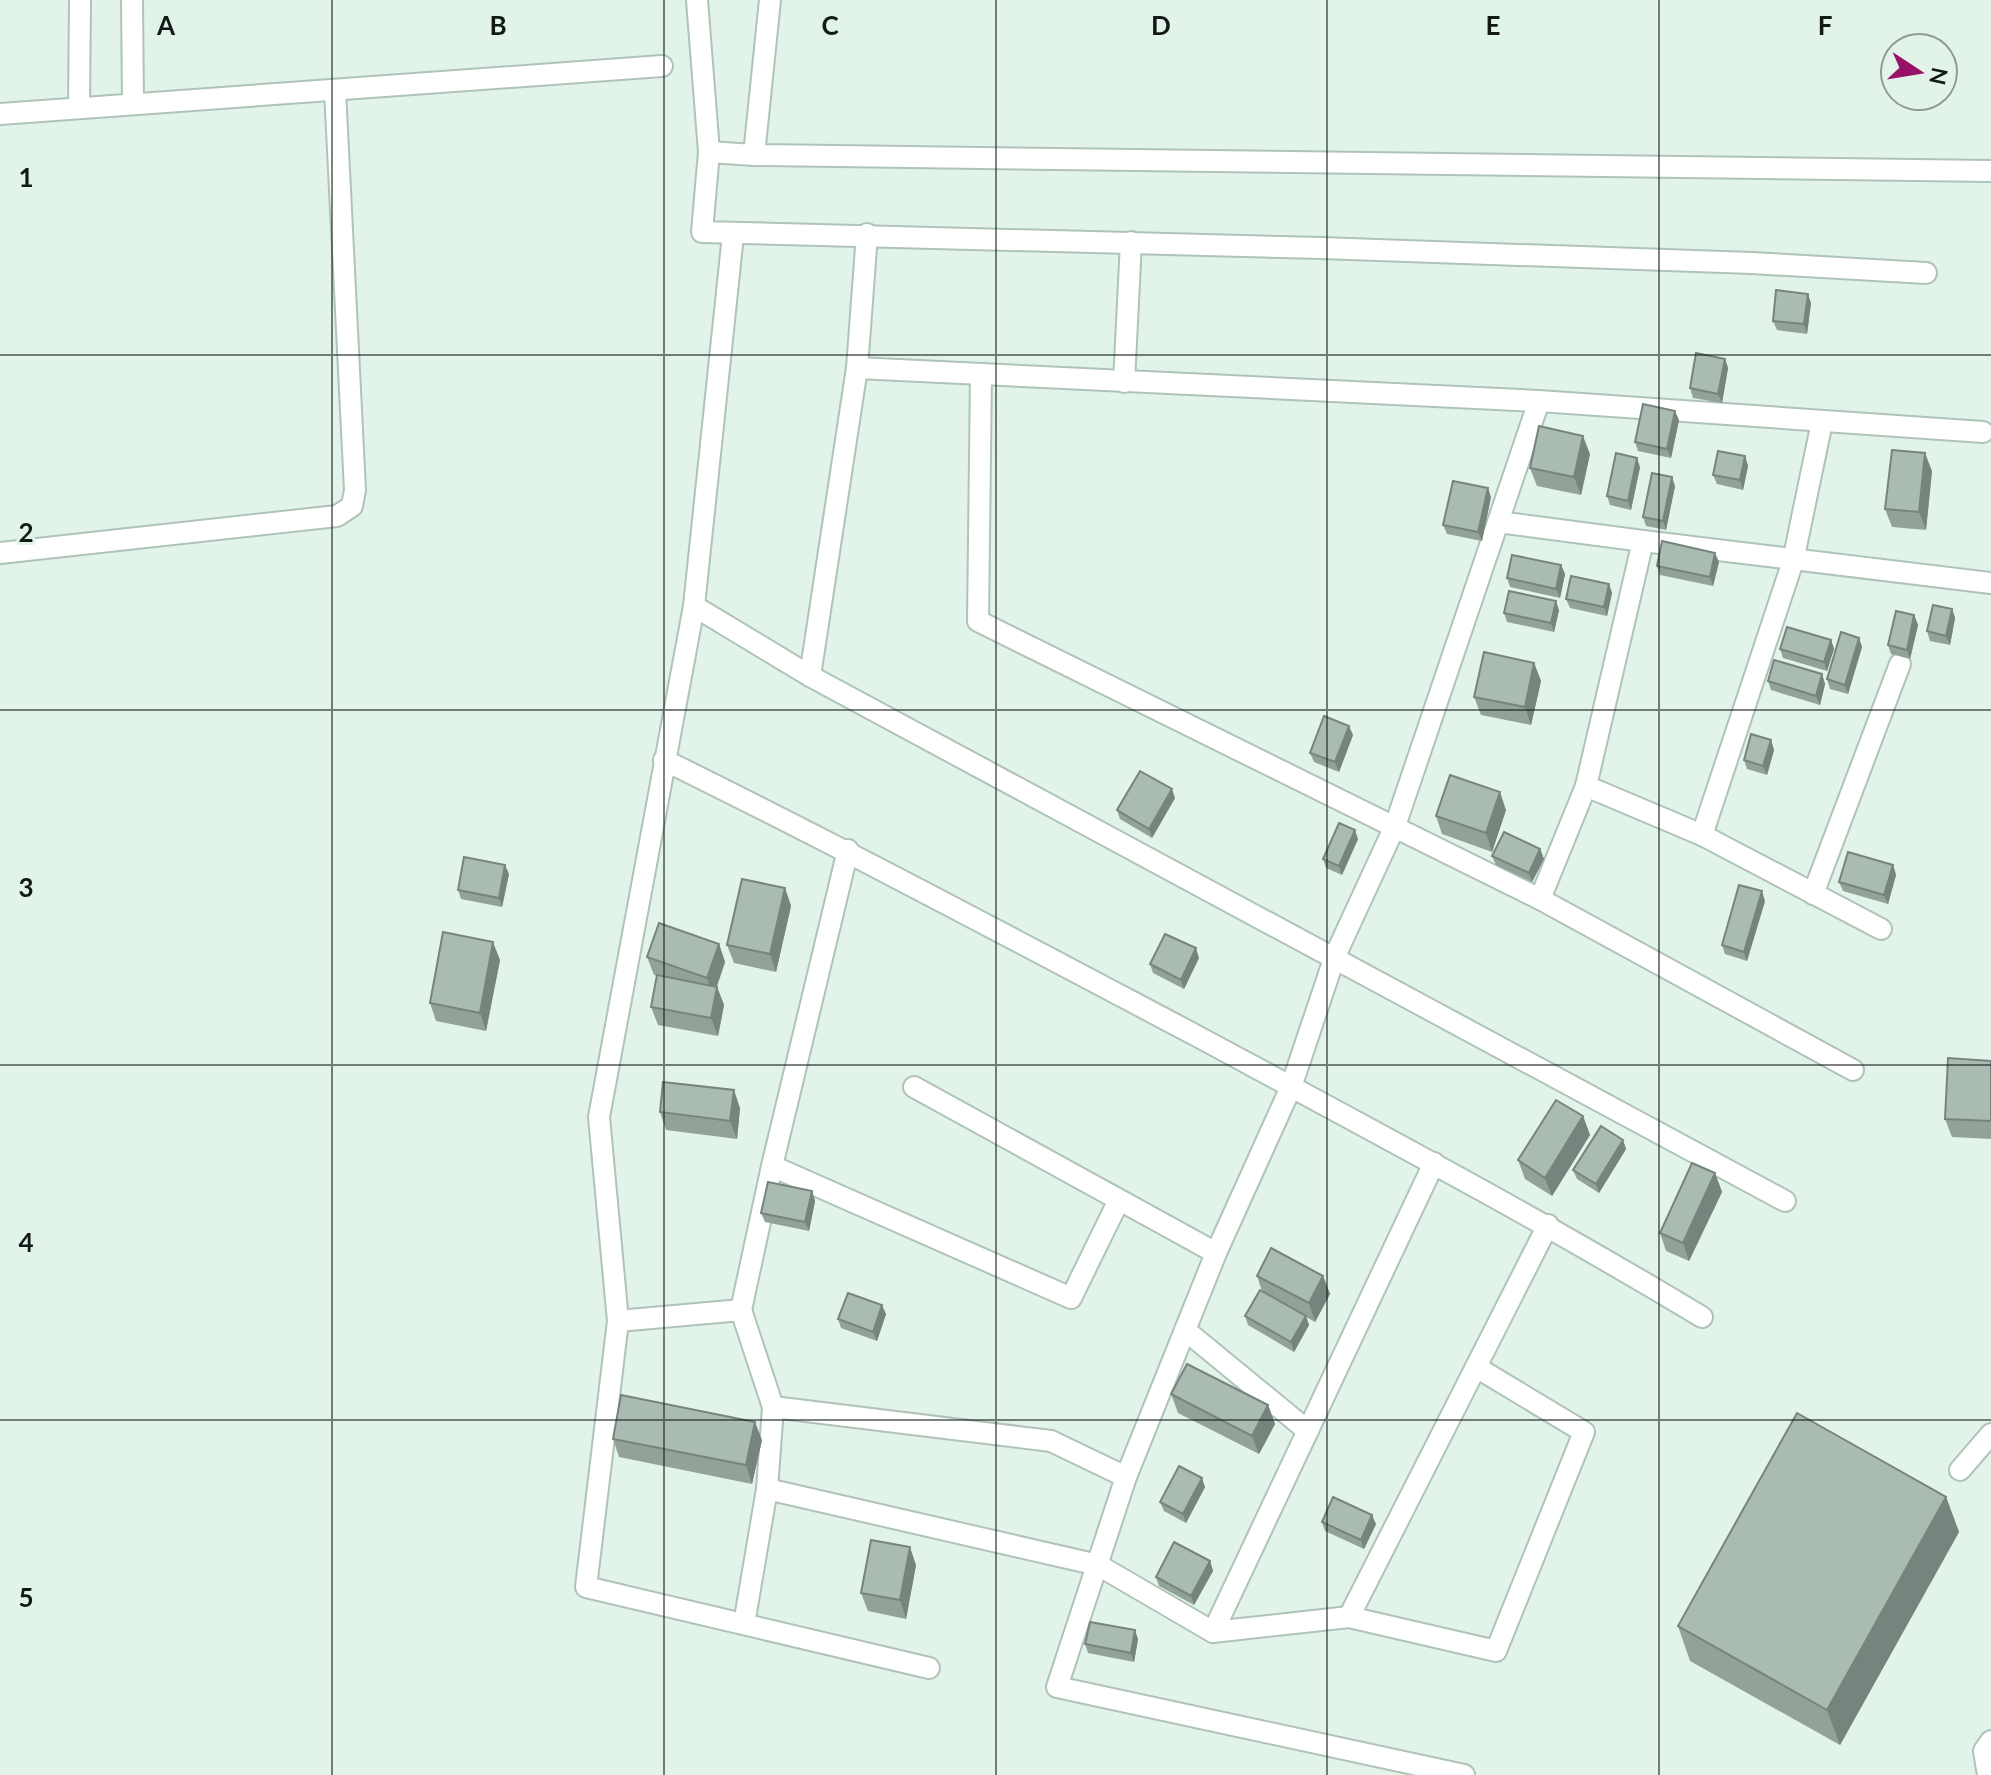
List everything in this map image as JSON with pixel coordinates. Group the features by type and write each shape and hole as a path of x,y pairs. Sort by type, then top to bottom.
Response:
{"lane":[{"path":"79,108 80,0"},
{"path":"132,0 133,104"},
{"path":"697,0 709,152 702,232 1131,242 1752,263 1926,273"},
{"path":"754,155 770,0"},
{"path":"0,114 662,66"},
{"path":"0,553 337,516 352,506 355,490 335,90"},
{"path":"709,152 1991,171"},
{"path":"810,676 857,368 867,234"},
{"path":"733,235 694,606 599,1117 618,1321 586,1587 929,1668"},
{"path":"1124,382 1131,242"},
{"path":"857,368 1539,401 1983,432"},
{"path":"981,374 978,621 1540,899 1853,1070"},
{"path":"1464,1775 1057,1687 1126,1477 1216,1253 1291,1087 1335,956 1395,826 1539,401"},
{"path":"1702,835 1793,561 1822,422"},
{"path":"1498,522 1793,561 1991,583"},
{"path":"1540,899 1586,786 1643,541"},
{"path":"694,606 810,676 1785,1201"},
{"path":"1813,894 1900,664"},
{"path":"664,760 848,850 1434,1163 1548,1225 1702,1317"},
{"path":"1586,786 1702,835 1881,929"},
{"path":"744,1624 767,1489 773,1407 741,1310 772,1166 848,850"},
{"path":"914,1087 1216,1253"},
{"path":"1213,1632 1434,1163"},
{"path":"772,1166 1071,1298 1119,1200"},
{"path":"1349,1617 1548,1225"},
{"path":"618,1321 741,1310"},
{"path":"1185,1330 1308,1431"},
{"path":"767,1489 1098,1565 1213,1632 1349,1617 1496,1651 1584,1432 1476,1367"},
{"path":"773,1407 1051,1441 1126,1477"},
{"path":"1960,1470 1991,1434"},
{"path":"1988,1775 1984,1751 1991,1741"}],"building":[{"path":"1776,290 1808,294 1804,324 1773,321"},
{"path":"1696,353 1725,359 1718,394 1690,388"},
{"path":"1643,404 1675,411 1667,449 1635,442"},
{"path":"1539,426 1583,436 1574,477 1530,468"},
{"path":"1892,450 1925,453 1919,512 1885,509"},
{"path":"1718,451 1745,456 1740,480 1713,475"},
{"path":"1616,453 1637,458 1628,501 1607,496"},
{"path":"1652,473 1672,477 1663,521 1643,517"},
{"path":"1453,481 1488,488 1478,532 1443,525"},
{"path":"1662,541 1715,553 1710,577 1657,566"},
{"path":"1512,555 1561,565 1556,589 1507,578"},
{"path":"1571,576 1609,584 1604,607 1566,599"},
{"path":"1509,591 1556,601 1551,623 1504,613"},
{"path":"1933,605 1952,609 1946,636 1927,631"},
{"path":"1896,611 1914,615 1907,650 1888,645"},
{"path":"1787,627 1831,640 1824,662 1780,649"},
{"path":"1841,632 1859,638 1845,685 1827,679"},
{"path":"1484,652 1534,663 1525,707 1474,697"},
{"path":"1774,660 1822,674 1816,696 1768,681"},
{"path":"1324,716 1349,726 1335,762 1310,753"},
{"path":"1751,734 1771,740 1763,766 1744,760"},
{"path":"1140,771 1172,789 1149,829 1117,810"},
{"path":"1450,775 1500,792 1486,833 1436,816"},
{"path":"1339,823 1355,830 1339,866 1323,859"},
{"path":"1504,832 1540,849 1529,873 1492,856"},
{"path":"1848,852 1893,865 1884,895 1839,882"},
{"path":"464,857 505,865 499,898 458,890"},
{"path":"742,879 785,888 770,954 727,945"},
{"path":"1739,885 1762,891 1744,952 1722,945"},
{"path":"659,923 719,944 707,978 647,957"},
{"path":"443,932 493,942 480,1013 430,1003"},
{"path":"1165,934 1196,948 1181,980 1150,964"},
{"path":"657,975 717,987 711,1018 651,1007"},
{"path":"1948,1058 1991,1061 1991,1121 1945,1119"},
{"path":"663,1082 734,1090 730,1121 660,1112"},
{"path":"1556,1100 1583,1116 1545,1178 1518,1160"},
{"path":"1601,1126 1623,1140 1596,1184 1573,1170"},
{"path":"1692,1163 1715,1173 1683,1243 1660,1233"},
{"path":"768,1182 812,1191 805,1222 761,1213"},
{"path":"1271,1248 1323,1276 1309,1303 1257,1276"},
{"path":"1260,1290 1306,1316 1291,1342 1245,1316"},
{"path":"848,1293 882,1305 873,1332 838,1319"},
{"path":"1187,1364 1268,1405 1252,1436 1171,1394"},
{"path":"621,1395 755,1422 746,1465 613,1439"},
{"path":"1797,1413 1946,1497 1827,1710 1678,1626"},
{"path":"1179,1466 1202,1478 1183,1514 1160,1502"},
{"path":"1333,1497 1372,1515 1361,1540 1322,1522"},
{"path":"871,1540 910,1547 900,1600 861,1593"},
{"path":"1174,1542 1210,1561 1191,1596 1156,1577"},
{"path":"1090,1622 1135,1630 1131,1653 1085,1644"}]}
